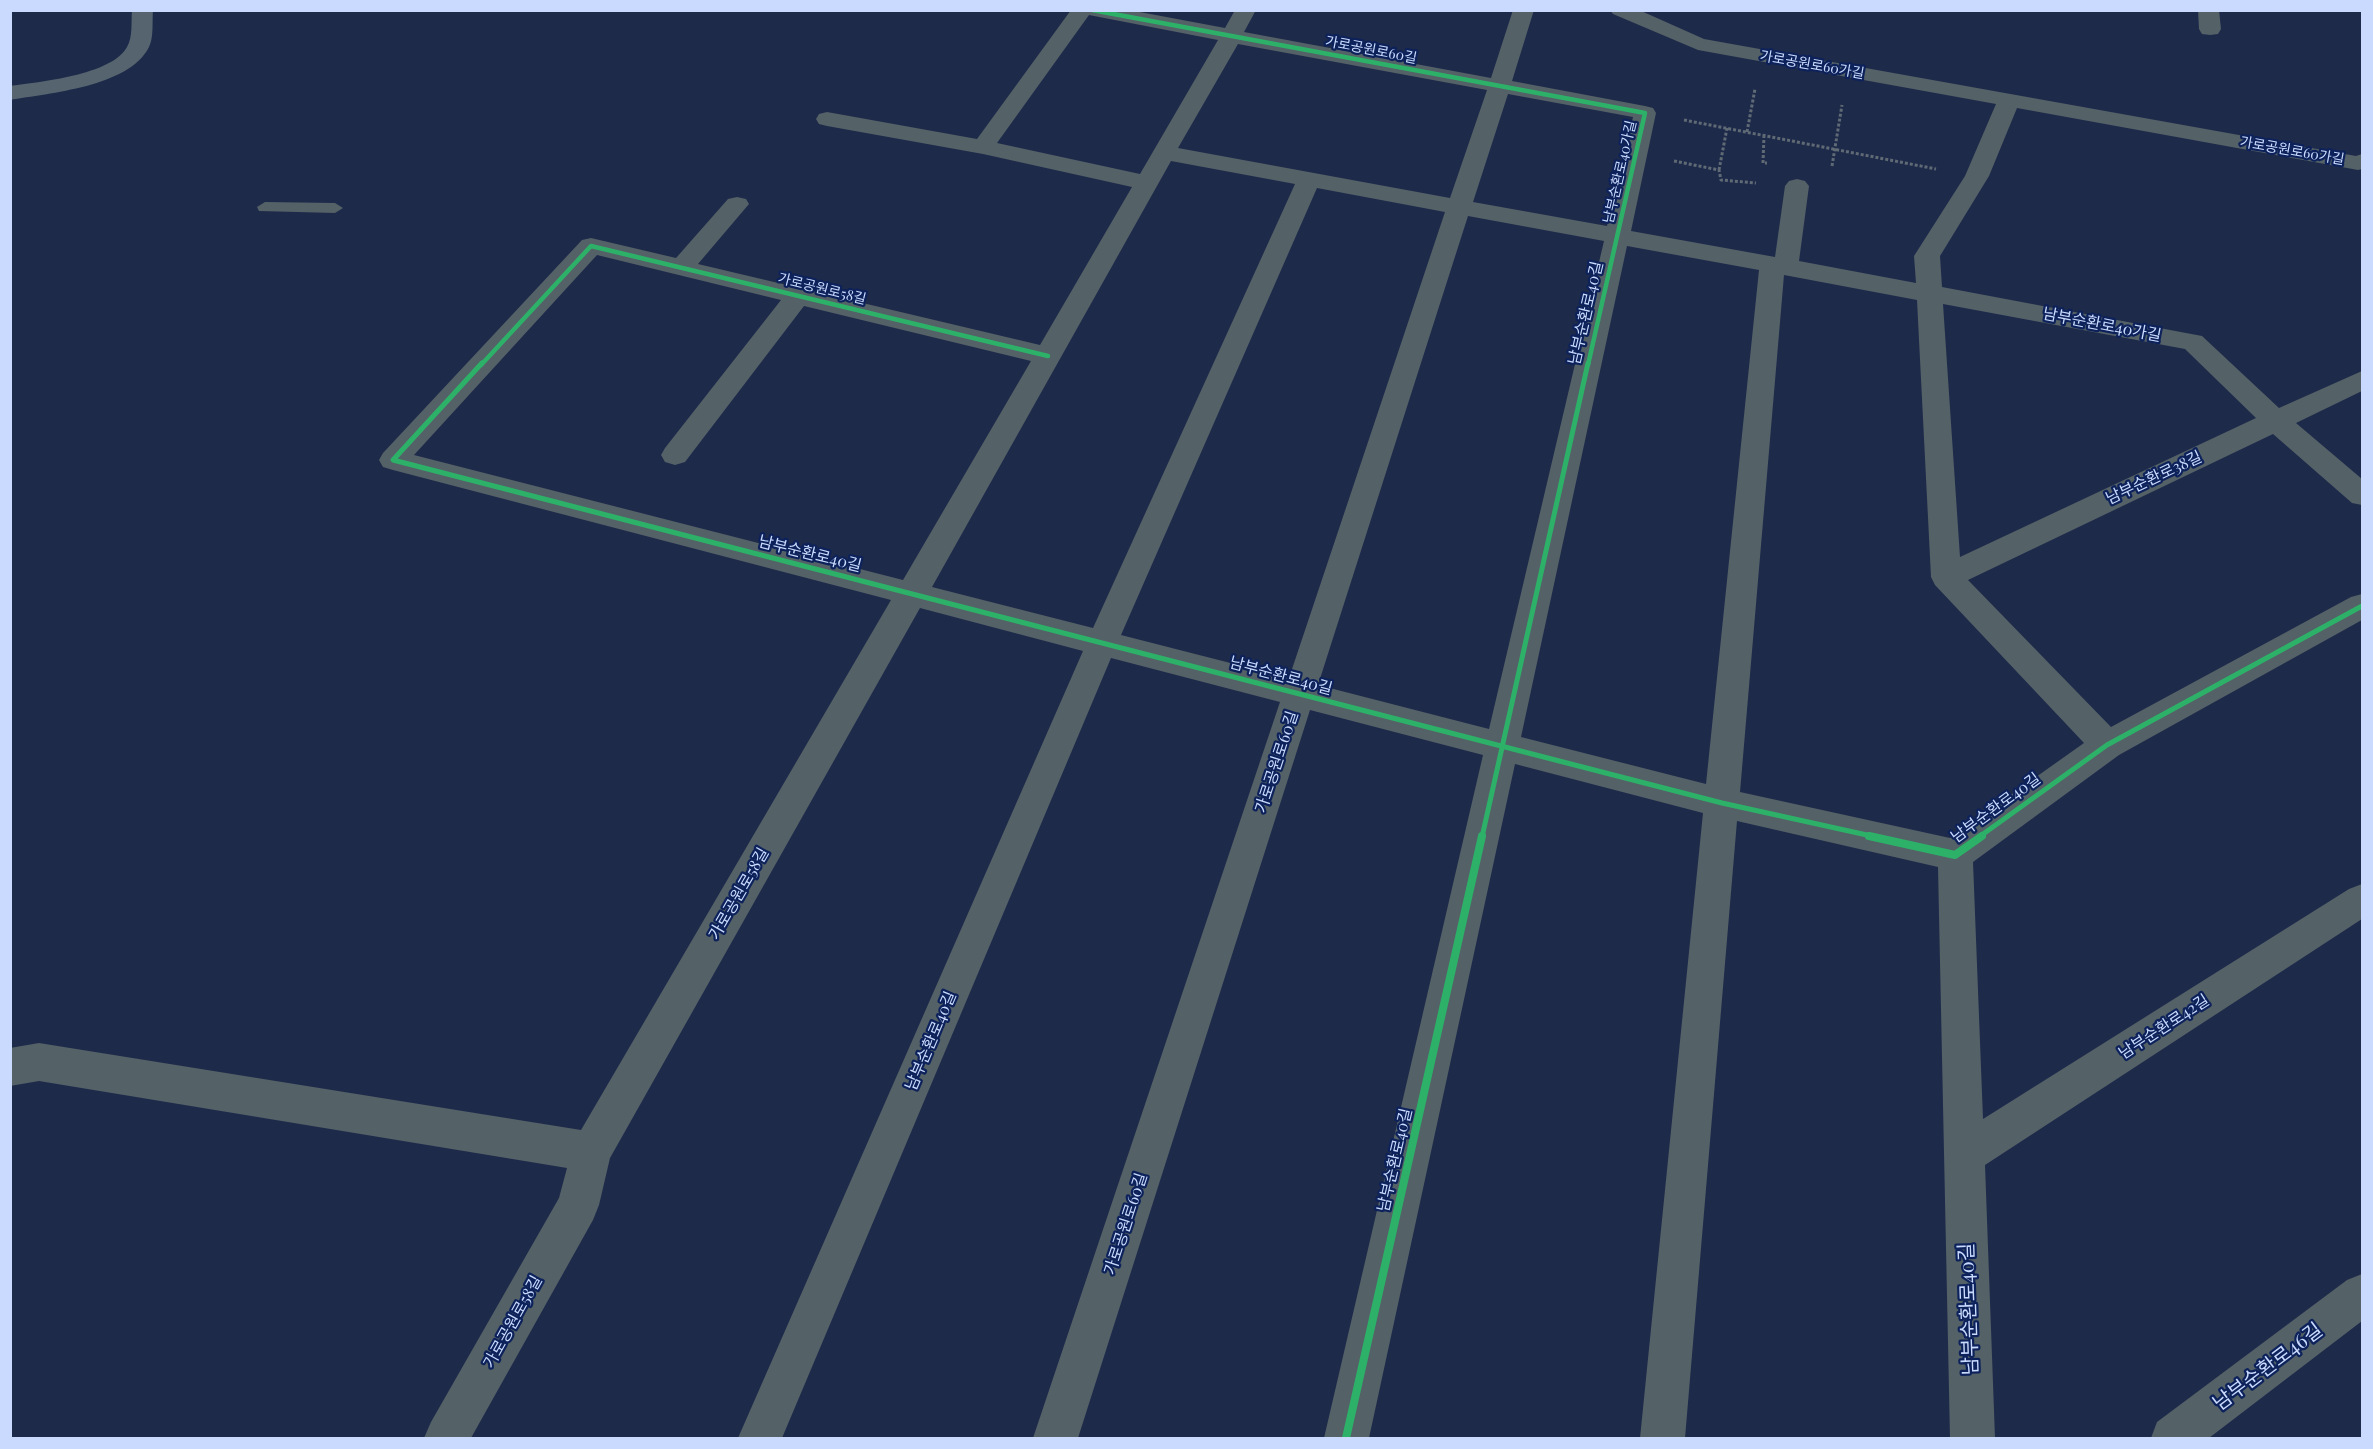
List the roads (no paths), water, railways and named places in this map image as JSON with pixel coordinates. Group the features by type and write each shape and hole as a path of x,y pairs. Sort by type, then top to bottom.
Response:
{"street":[{"path":"10,93 75,82 100,74 120,64 138,49 143,10"},
{"path":"983,147 1082,10"},
{"name":"가로공원로60길","path":"1092,10 1239,23 1500,86 1645,113"},
{"name":"가로공원로60길","path":"1055,1438 1524,10"},
{"name":"가로공원로60가길","path":"1620,10 1698,44 2361,163"},
{"name":"가로공원로58길","path":"447,1438 578,1204 591,1152 1239,23"},
{"path":"2009,101 1977,176 1927,256 1946,577 2107,744"},
{"name":"남부순환로40가길","path":"1617,236 1645,113"},
{"path":"827,119 983,147 1147,183"},
{"name":"남부순환로40가길","path":"1165,153 2193,342 2276,421 2362,495"},
{"name":"남부순환로40길","path":"760,1438 1102,643 1309,180"},
{"path":"1662,1438 1722,803 1779,265 1797,186"},
{"path":"681,268 737,204"},
{"name":"남부순환로40길","path":"1346,1438 1617,236"},
{"name":"가로공원로58길","path":"591,246 1048,356"},
{"name":"남부순환로40길","path":"591,246 393,460 1722,803 1955,855 2107,744 2362,606"},
{"name":"가로공원로58길","path":"675,455 798,296"},
{"name":"남부순환로38길","path":"1946,577 2362,380"},
{"name":"남부순환로40길","path":"1955,855 1973,1438"},
{"name":"남부순환로42길","path":"1965,1154 2362,900"},
{"path":"10,1067 39,1062 591,1152"},
{"name":"남부순환로46길","path":"2173,1438 2362,1295"}],"lane":[{"path":"265,207 335,208"}]}
